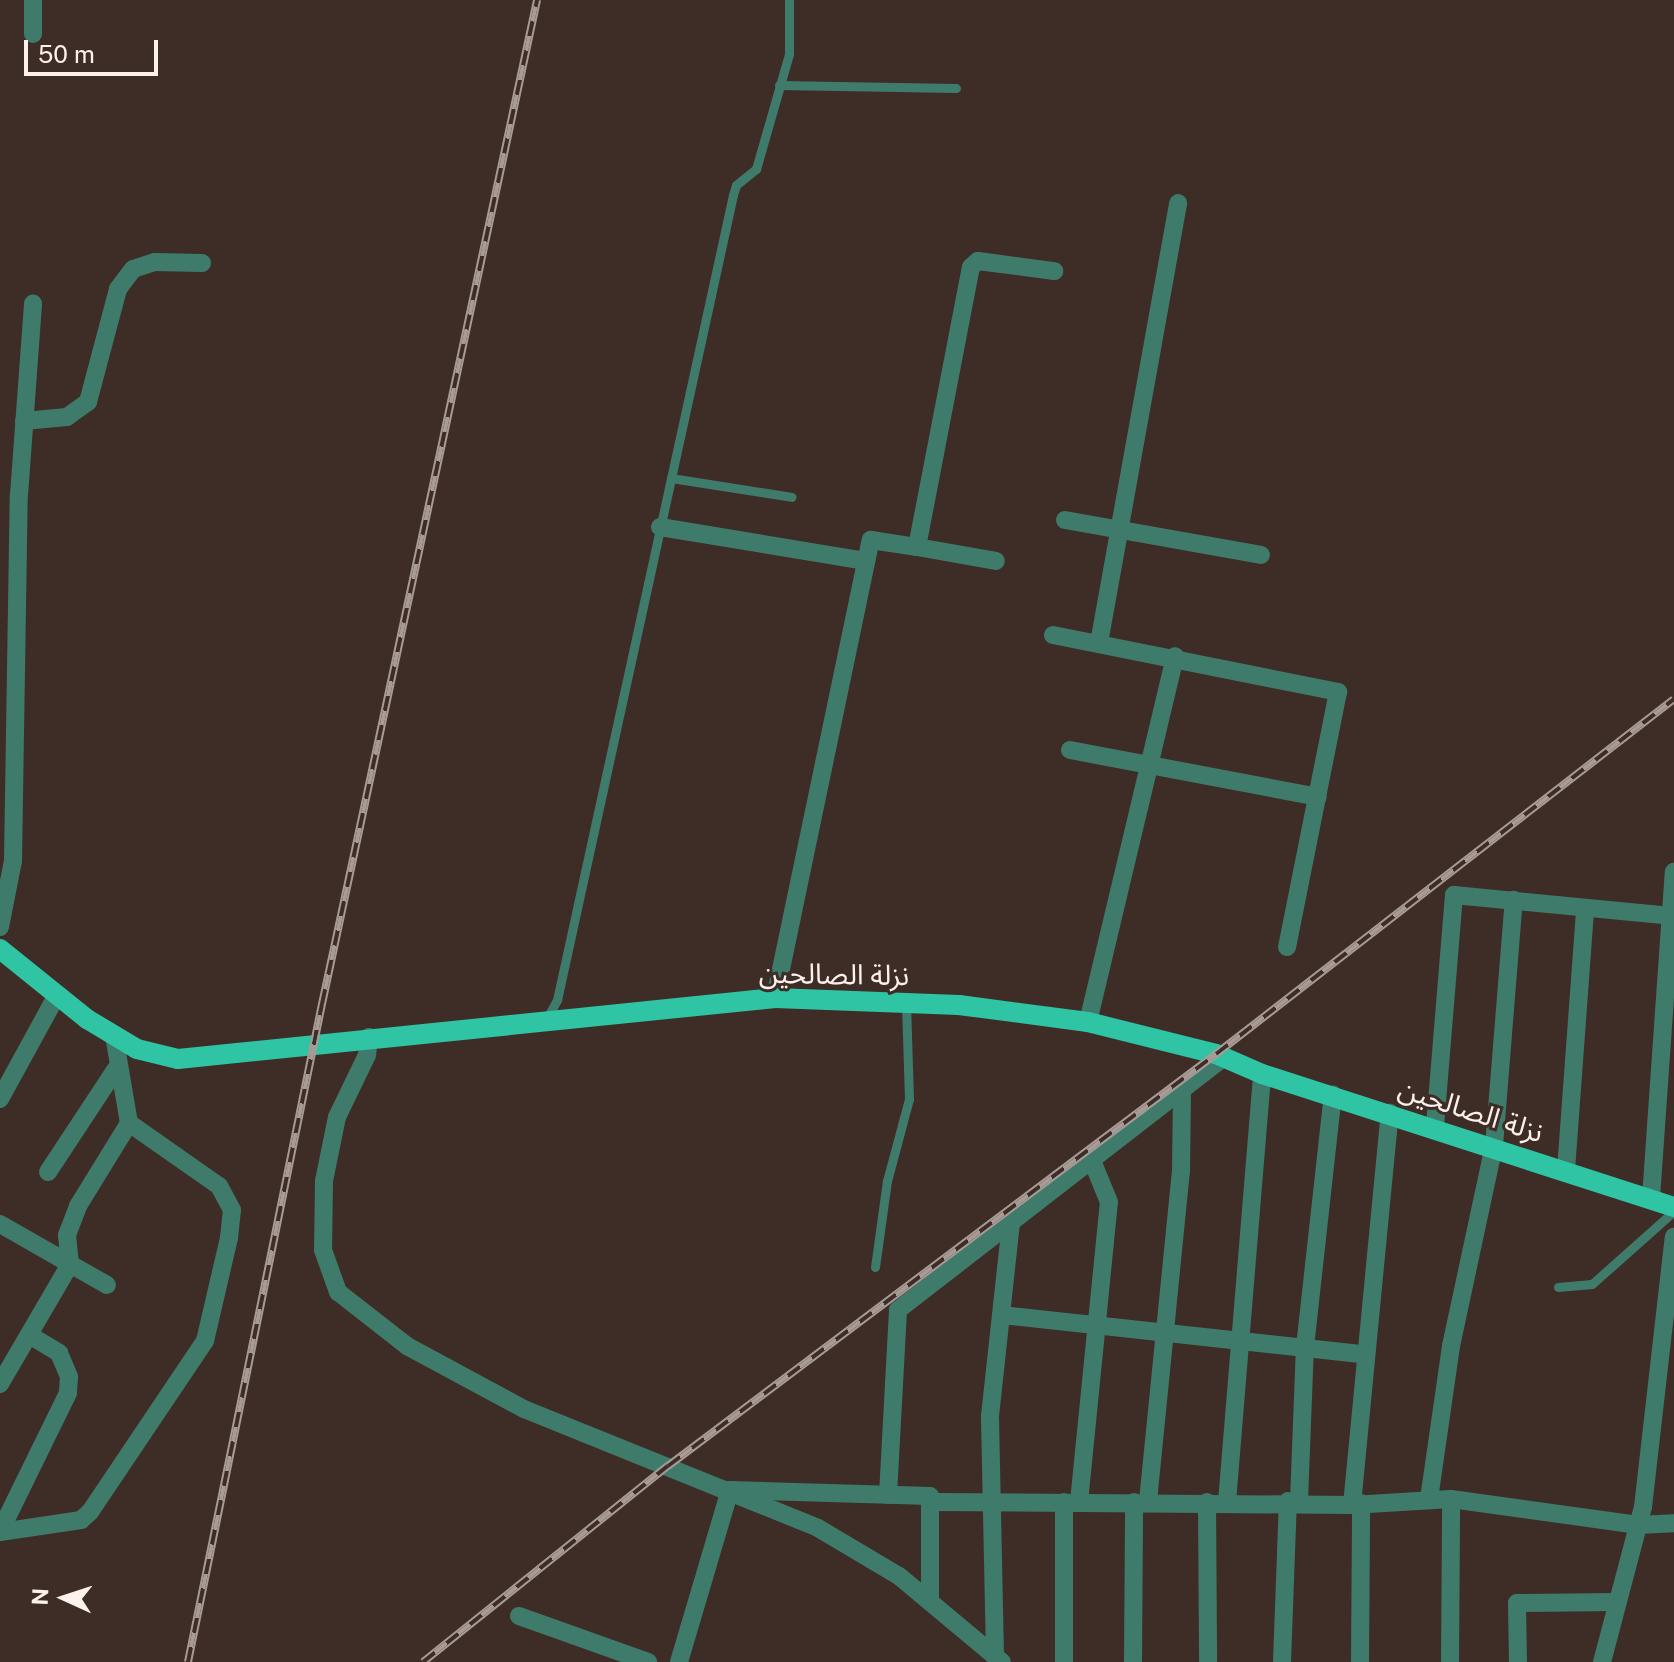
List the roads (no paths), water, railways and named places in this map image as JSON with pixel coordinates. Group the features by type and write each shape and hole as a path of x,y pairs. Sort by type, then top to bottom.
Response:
{"main road":[{"name":"نزلة الصالحين","path":"0,949 114,1035 137,1049 178,1059 230,1058 369,1037 775,998 906,1002 1088,1022 1224,1057 1262,1074 1435,1126 1651,1198 1674,1209"}],"street":[{"path":"33,0 33,34"},
{"path":"1099,643 1178,203"},
{"path":"24,421 67,417 88,402 118,289 133,269 154,262 202,263"},
{"path":"917,547 973,263 1054,271"},
{"path":"0,927 13,861 16,578 33,304"},
{"path":"1065,520 1119,528 1146,538 1261,555"},
{"path":"660,527 866,561"},
{"path":"775,998 866,561 875,539 996,561"},
{"path":"1053,635 1175,656 1338,692 1287,947"},
{"path":"1088,1022 1175,656"},
{"path":"1070,750 1318,797"},
{"path":"1651,1198 1674,872"},
{"path":"1435,1126 1454,895 1671,916"},
{"path":"1429,1499 1451,1346 1494,1146 1514,900"},
{"path":"1566,1170 1585,910"},
{"path":"0,1099 57,995"},
{"path":"31,1336 59,1353 69,1377 68,1393 0,1532 81,1520 90,1512 205,1341 232,1210 219,1186 129,1123 116,1069 114,1035"},
{"path":"369,1037 367,1055 337,1117 324,1181 323,1250 338,1292 407,1346 524,1409 818,1528 899,1576 999,1659"},
{"path":"888,1495 898,1310 1093,1163 1224,1057"},
{"path":"48,1172 116,1069"},
{"path":"1227,1502 1262,1074"},
{"path":"1133,1662 1141,1502 1167,1334 1182,1092"},
{"path":"1282,1662 1305,1347 1333,1095"},
{"path":"1360,1662 1356,1504 1363,1354 1390,1113"},
{"path":"0,1384 31,1336 70,1264 67,1235 78,1206 129,1123"},
{"path":"1064,1662 1072,1502 1109,1202 1093,1163"},
{"path":"0,1224 107,1285"},
{"path":"999,1659 990,1416 1011,1224"},
{"path":"1602,1662 1638,1525 1674,1237"},
{"path":"1002,1315 1363,1354"},
{"path":"730,1490 930,1496 930,1602"},
{"path":"679,1662 730,1490"},
{"path":"1450,1662 1451,1499"},
{"path":"931,1502 1293,1501 1356,1504 1451,1499 1638,1525 1674,1523"},
{"path":"1207,1502 1208,1662"},
{"path":"1518,1662 1517,1603 1617,1602"},
{"path":"519,1616 648,1662"}],"lane":[{"path":"547,1018 557,1000 733,195 736,185 756,169 789,54 789,0"},
{"path":"779,85 956,88"},
{"path":"671,478 792,497"},
{"path":"875,1267 887,1181 909,1099 906,1002"},
{"path":"1558,1287 1592,1284 1674,1209"}],"railway":[{"path":"188,1662 322,1004 537,0"},
{"path":"423,1662 668,1466 1216,1054 1674,699"}]}
